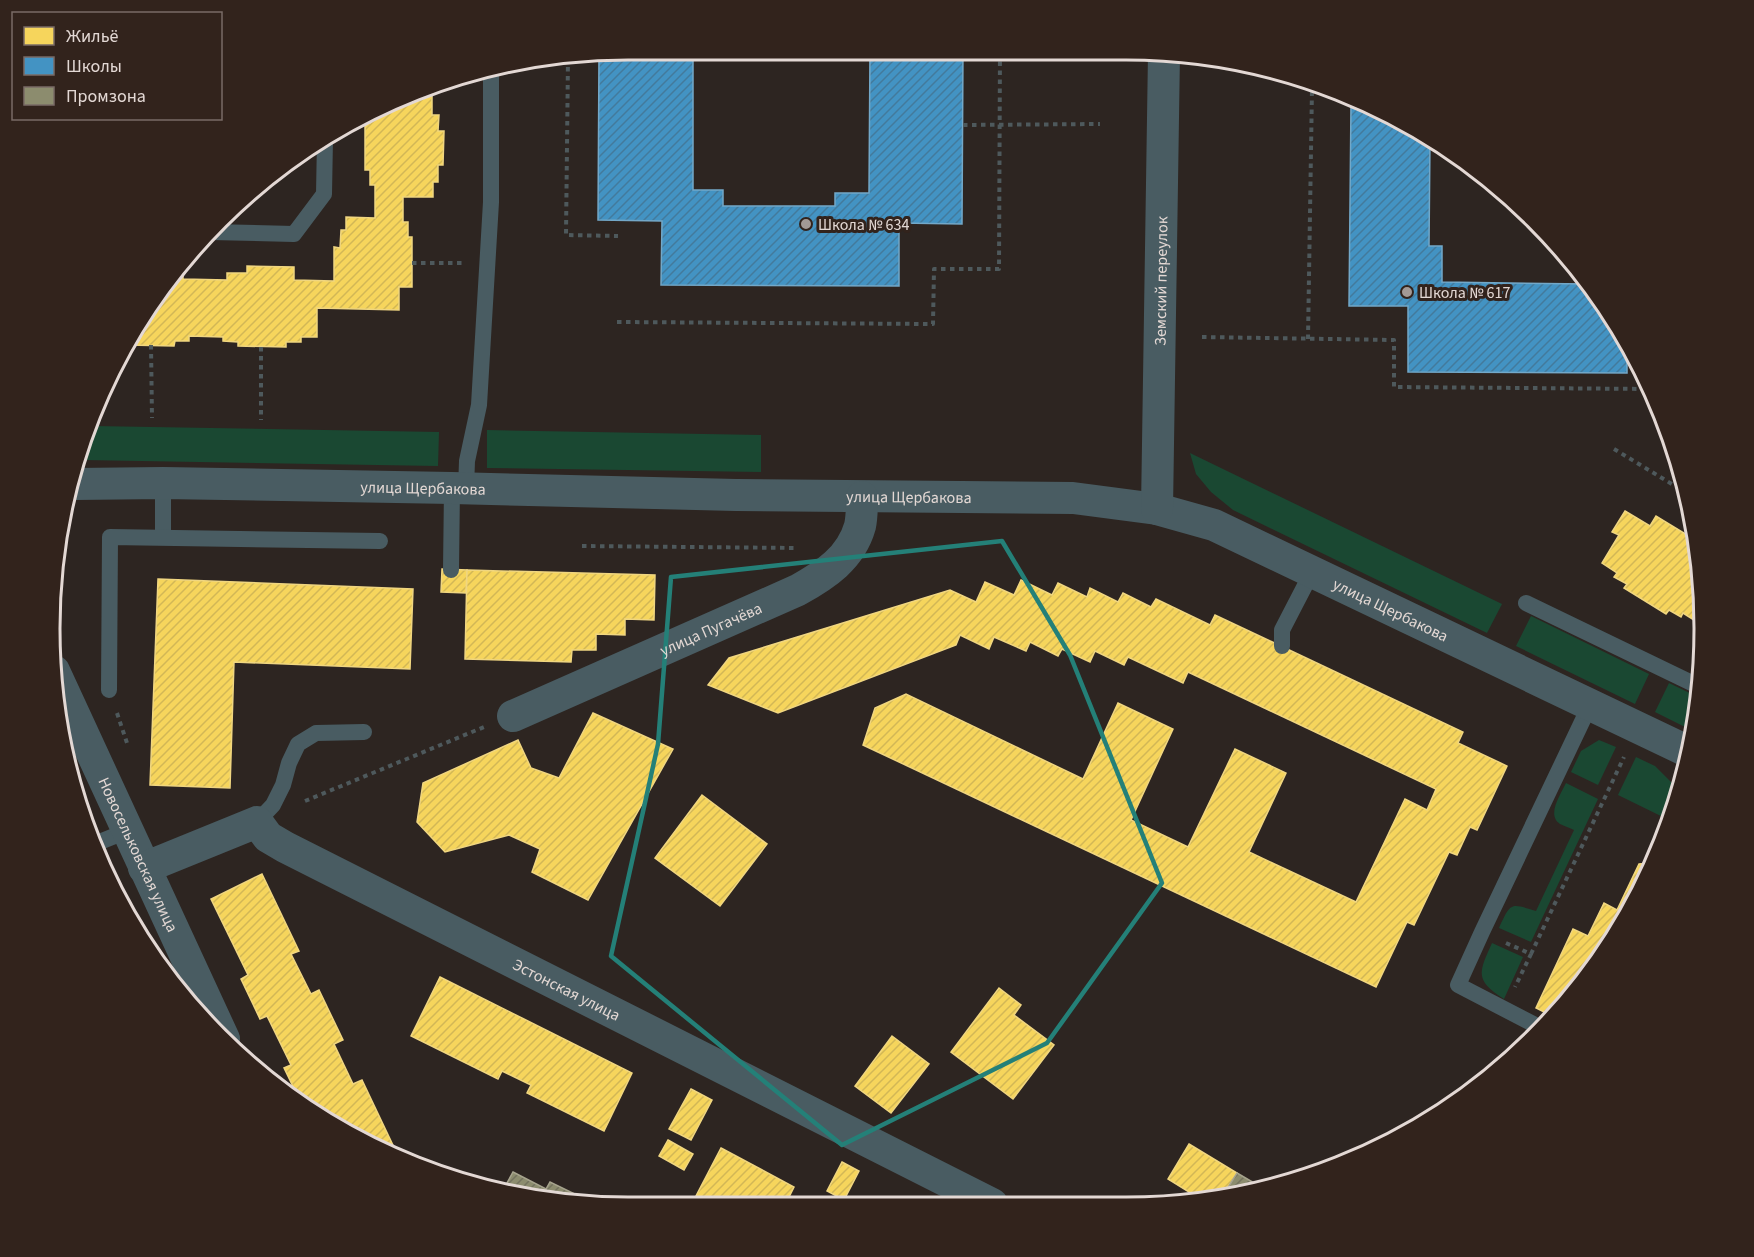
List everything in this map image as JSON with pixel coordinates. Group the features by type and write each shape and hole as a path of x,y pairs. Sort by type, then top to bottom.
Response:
{"street":[{"name":"Земский переулок","path":"1157,509 1164,61"},
{"name":"улица Щербакова","path":"78,484 163,483 862,497 1073,498 1157,509 1214,525 1681,748"},
{"name":"улица Пугачёва","path":"513,716 798,590 825,574 848,552 860,526 862,497"},
{"name":"Новосельковская улица","path":"64,693 213,1015"},
{"path":"144,868 257,822"},
{"name":"Эстонская улица","path":"257,822 268,837 285,847 978,1197"}],"lane":[{"path":"451,570 459,488 479,405 491,202 491,77"},
{"path":"222,232 294,234 324,194 324,149"},
{"path":"163,483 163,537"},
{"path":"109,690 111,537 380,541"},
{"path":"1282,646 1282,630 1312,572"},
{"path":"1526,603 1691,683"},
{"path":"1533,1024 1458,986 1590,705"},
{"path":"257,822 273,805 298,744 316,733 364,732"},
{"path":"101,841 127,831"}],"path":[{"path":"617,322 933,324 934,269 999,269 1000,60"},
{"path":"568,63 566,235 618,236"},
{"path":"1308,339 1312,91"},
{"path":"963,124 1100,124"},
{"path":"412,263 487,262"},
{"path":"1202,337 1395,340 1394,387 1641,389"},
{"path":"151,345 152,418"},
{"path":"261,347 261,420"},
{"path":"1614,449 1676,487"},
{"path":"582,546 798,548"},
{"path":"257,822 513,716"},
{"path":"1505,1010 1638,728"},
{"path":"1482,932 1531,954"}],"highlighted area":[{"path":"1002,541 1070,655 1162,883 1047,1043 842,1145 611,956 658,744 671,577"}],"green space":[{"path":"97,426 439,432 438,466 86,460"},
{"path":"487,430 761,435 761,472 487,468"},
{"path":"1190,453 1502,604 1487,633 1233,510 1211,492 1196,474"},
{"path":"1531,616 1649,674 1635,704 1516,646"},
{"path":"1669,683 1690,693 1685,727 1655,712"},
{"path":"1599,740 1616,747 1598,785 1571,772 1581,751"},
{"path":"1636,757 1655,766 1673,784 1662,817 1618,795"},
{"path":"1566,783 1598,799 1531,942 1499,928 1506,913 1512,907 1536,911 1574,830 1560,824 1554,815 1556,804"},
{"path":"1492,943 1523,957 1504,999 1488,986 1482,975 1484,961"}],"building: Жильё":[{"path":"432,95 432,115 439,115 438,131 444,131 443,165 438,165 438,182 433,182 433,197 403,197 403,222 408,222 408,237 412,237 412,287 399,287 399,310 317,308 317,337 301,337 301,342 286,342 286,347 238,346 238,342 223,341 223,337 189,336 189,341 175,341 174,346 135,345 183,275 183,279 227,280 227,273 247,273 247,266 294,267 294,280 334,281 334,247 340,248 341,230 346,230 346,217 375,218 375,185 370,185 370,170 365,170 365,125"},
{"path":"1625,511 1650,526 1656,516 1686,534 1693,591 1694,620 1683,613 1681,617 1669,610 1666,614 1624,588 1627,584 1614,577 1617,573 1602,563 1619,535 1612,532"},
{"path":"442,569 467,570 466,593 441,592"},
{"path":"467,570 655,575 654,620 625,619 625,635 596,634 596,650 572,650 571,662 465,659"},
{"path":"158,579 413,589 410,669 234,662 230,788 150,785"},
{"path":"1021,580 1052,595 1058,583 1087,597 1090,588 1118,602 1123,593 1151,607 1156,599 1210,625 1215,615 1463,732 1458,743 1507,766 1477,830 1470,827 1457,855 1449,852 1414,925 1407,922 1376,987 863,745 875,708 906,694 1083,779 1118,703 1173,729 1131,820 1188,847 1235,749 1286,773 1249,852 1356,902 1405,799 1427,810 1436,789 1188,672 1183,683 1128,657 1124,665 1095,651 1090,662 1062,649 1058,656 1030,642 1026,651 994,637 989,649 960,635 956,645 778,713 708,685 729,658 950,590 976,602 985,582 1014,595"},
{"path":"593,713 673,749 588,900 532,872 540,849 509,835 445,852 417,822 423,783 518,740 531,768 559,778"},
{"path":"702,795 767,844 720,906 655,858"},
{"path":"1639,864 1643,864 1618,913 1577,975 1544,1012 1536,1008 1573,929 1588,936 1604,903 1617,910"},
{"path":"262,874 299,951 291,954 311,994 319,990 343,1040 334,1044 353,1084 362,1080 393,1146 344,1121 294,1088 284,1068 291,1065 267,1016 260,1019 241,979 248,975 211,899"},
{"path":"440,977 632,1073 604,1131 527,1093 531,1085 502,1071 498,1079 411,1036"},
{"path":"999,988 1021,1005 1014,1015 1054,1045 1013,1099 951,1052"},
{"path":"892,1036 929,1064 891,1113 855,1086"},
{"path":"691,1089 712,1100 691,1140 669,1129"},
{"path":"668,1140 693,1154 684,1170 659,1156"},
{"path":"1189,1144 1237,1173 1228,1187 1191,1193 1168,1179"},
{"path":"721,1148 794,1187 789,1197 696,1196"},
{"path":"842,1162 859,1171 846,1197 838,1197 827,1191"}],"building: Школы":[{"path":"693,60 693,190 723,190 723,206 835,206 835,193 869,193 870,60 963,60 962,224 899,223 899,286 661,285 662,221 598,220 599,61"},
{"path":"1351,107 1410,136 1430,149 1429,246 1442,246 1442,282 1578,284 1618,344 1627,361 1627,373 1408,372 1408,306 1349,306"}],"building: Промзона":[{"path":"513,1172 546,1189 550,1182 576,1194 554,1192 507,1184"},
{"path":"1237,1173 1253,1182 1236,1186 1228,1187"}],"place":[{"name":"Школа № 634","path":"806,224"},
{"name":"Школа № 617","path":"1407,292"}]}
